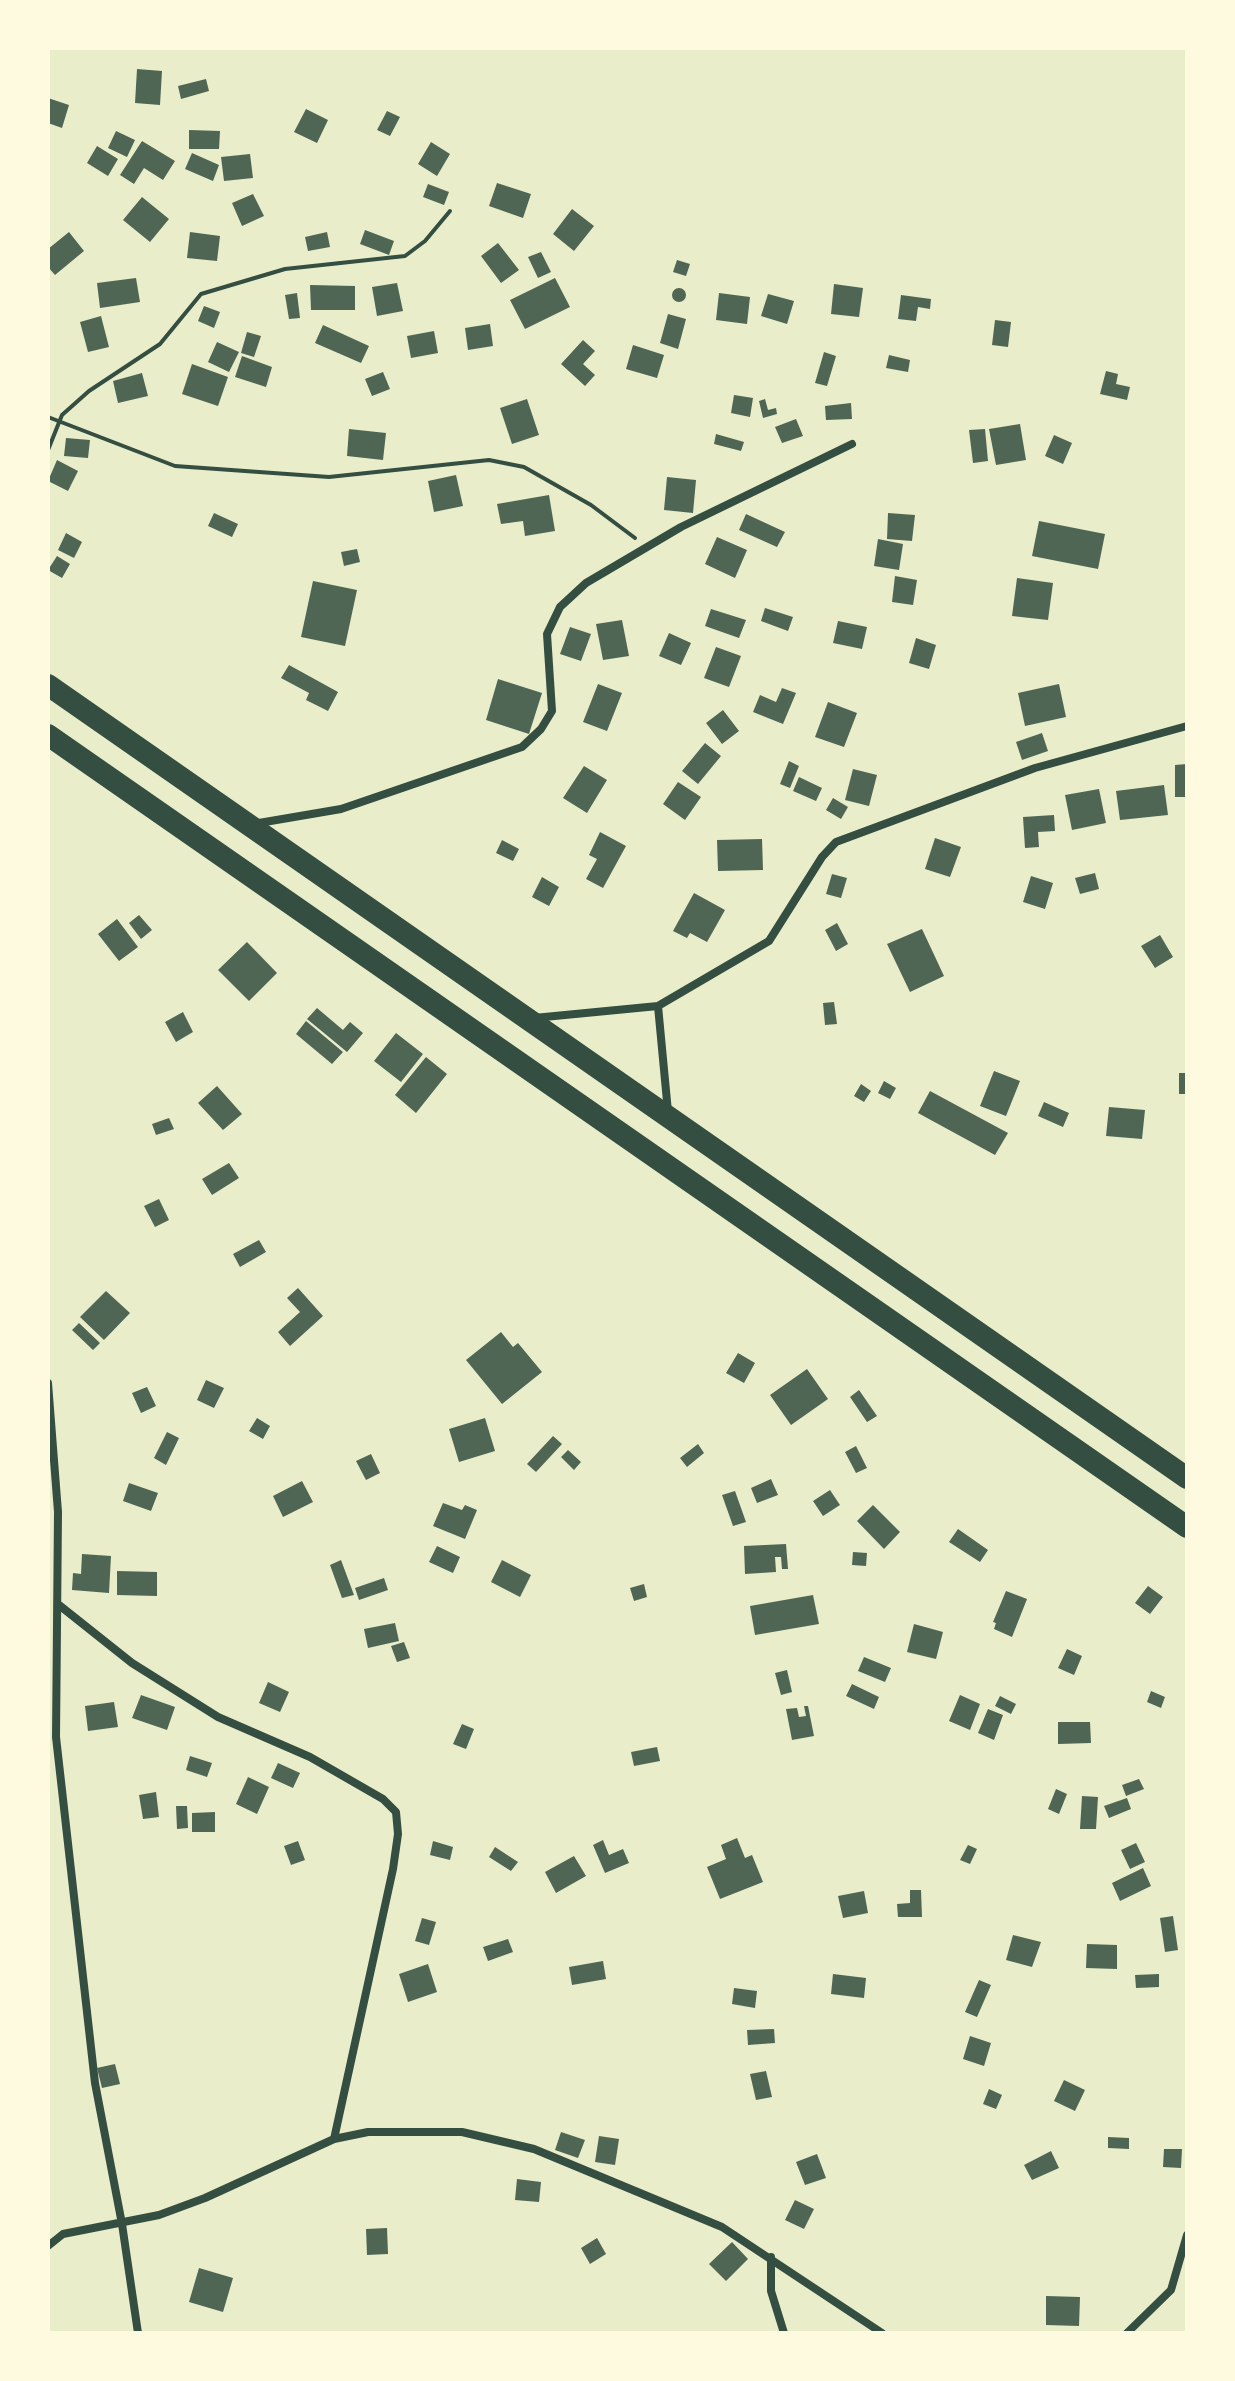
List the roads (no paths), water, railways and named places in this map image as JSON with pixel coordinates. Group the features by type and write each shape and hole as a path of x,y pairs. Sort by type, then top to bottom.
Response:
{"highway":[{"path":"48,685 1187,1478"},
{"path":"48,735 1187,1527"}],"street":[{"path":"249,824 341,809 522,747 541,729 552,711 547,634 560,607 586,583 647,547 852,444"},
{"path":"524,1018 658,1006 769,941 822,857 836,842 1035,768 1187,726"},
{"path":"658,1006 668,1115"},
{"path":"48,1383 58,1512 56,1737 95,2083 122,2224 138,2333"},
{"path":"59,1605 132,1663 207,1710 310,1757 383,1799 396,1812 398,1834 393,1869 334,2139"},
{"path":"48,2246 63,2234 122,2224 205,2198 334,2139 368,2132 462,2132 504,2139 722,2227 882,2333"},
{"path":"1127,2333 1171,2290 1187,2235"},
{"path":"771,2257 771,2291 784,2333"}]}
